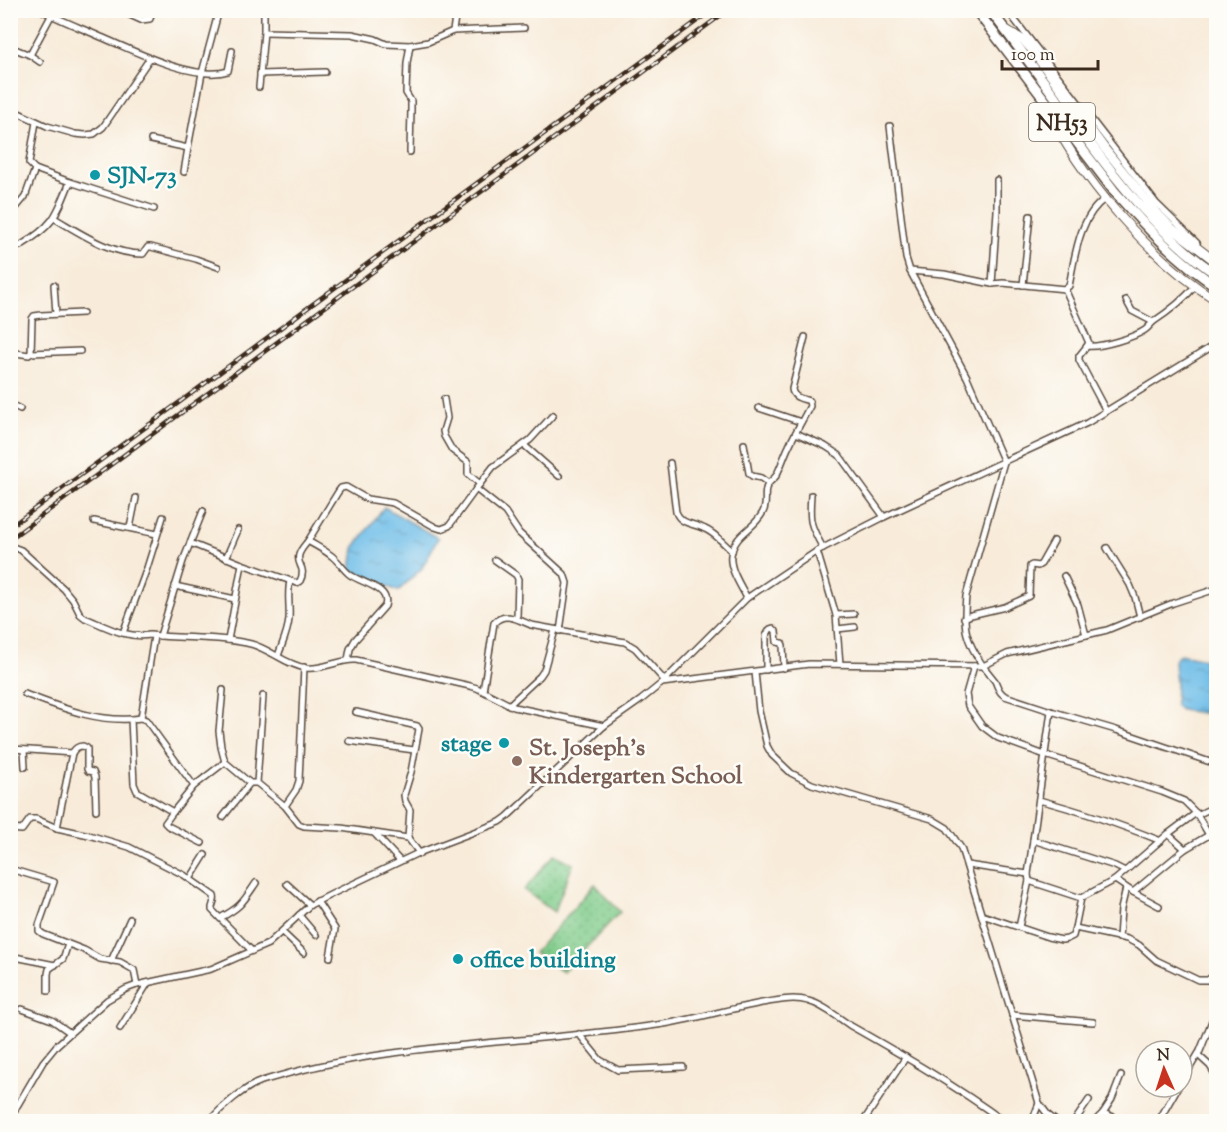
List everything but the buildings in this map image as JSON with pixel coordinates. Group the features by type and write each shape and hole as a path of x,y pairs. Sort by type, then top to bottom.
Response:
{"highway":[{"name":"NH53","path":"976,10 1115,192 1155,228 1216,274"},
{"name":"NH53","path":"990,10 1155,228 1182,260 1216,286"}],"main road":[{"path":"1004,28 1023,40 1031,49 1105,149 1155,211 1173,229 1216,262"},
{"path":"1039,92 1069,149 1106,198 1147,244 1195,286 1216,300"}],"street":[{"path":"41,10 150,58 202,73 228,71 232,51"},
{"path":"119,10 141,20 150,19 152,10"},
{"path":"184,172 202,73 219,10"},
{"path":"258,87 264,10"},
{"path":"453,31 456,10"},
{"path":"1007,10 1156,203 1199,245 1202,252"},
{"path":"30,55 51,16"},
{"path":"264,32 352,34 387,44 410,45 428,42 453,31 524,28"},
{"path":"410,45 406,93 411,101 410,152"},
{"path":"10,47 40,62"},
{"path":"10,109 36,122 75,134 94,134 103,127 150,58"},
{"path":"260,74 325,72"},
{"path":"36,122 29,163 35,169 154,208"},
{"path":"890,126 906,258 910,271 967,377 1004,462 966,596 964,618 967,639 1001,694 1216,764"},
{"path":"151,140 188,148"},
{"path":"10,215 25,196 35,169"},
{"path":"992,284 997,180"},
{"path":"20,246 41,232 54,218 70,182"},
{"path":"910,271 944,274 992,284 1065,289 1069,286 1085,222 1097,204 1106,198"},
{"path":"1023,285 1030,216"},
{"path":"54,218 115,250 140,254 150,247 218,267"},
{"path":"54,285 56,314"},
{"path":"1087,346 1097,347 1145,330 1186,297 1195,286"},
{"path":"1065,289 1089,343 1078,356 1079,360 1106,411"},
{"path":"1126,300 1132,310 1153,322"},
{"path":"31,353 34,316 83,313"},
{"path":"747,598 736,578 730,558 736,540 757,522 764,510 766,487 775,477 789,444 810,405 810,402 794,396 792,389 805,337"},
{"path":"10,1118 43,1062 69,1032 107,1000 126,988 211,969 268,944 317,901 400,861 500,822 604,726 664,682 747,598 820,549 1087,423 1216,344"},
{"path":"10,352 29,355 31,353 80,351"},
{"path":"444,399 447,418 444,436 452,450 468,462 468,474 478,487 505,512 519,533 564,574 567,583 557,630 544,670 509,705"},
{"path":"10,404 20,409"},
{"path":"759,408 801,422"},
{"path":"189,543 297,583 303,575 299,553 338,492 344,487 367,499 393,503 435,528 441,529 449,526 498,463 524,445 553,415"},
{"path":"796,433 839,455 884,517"},
{"path":"744,444 748,473 768,483"},
{"path":"524,445 559,476"},
{"path":"670,463 678,517 710,531 732,551"},
{"path":"811,495 811,528 820,549 836,615 840,664"},
{"path":"130,528 136,498"},
{"path":"141,718 157,636 189,543 203,511"},
{"path":"123,633 163,517"},
{"path":"94,521 157,534"},
{"path":"226,558 238,530"},
{"path":"308,541 330,555 352,576 375,587 387,600 385,606 353,644 348,660"},
{"path":"964,618 1029,596 1030,566 1041,564 1054,541"},
{"path":"10,546 21,550 64,589 85,618 135,637 228,640 254,645 303,667 317,667 356,660 470,686 514,707 604,726"},
{"path":"1107,548 1130,585 1140,617"},
{"path":"495,560 516,575 518,579 517,618"},
{"path":"228,640 242,564"},
{"path":"1064,576 1078,605 1086,635"},
{"path":"278,656 288,627 290,581"},
{"path":"175,586 235,599"},
{"path":"664,682 809,664 983,666 1007,654 1107,630 1173,603 1216,589"},
{"path":"836,615 854,614"},
{"path":"483,691 494,623 499,619 517,618 531,625 617,640 631,645 664,682"},
{"path":"837,629 855,627"},
{"path":"766,670 766,636 771,629 776,629 777,642 783,644 784,668"},
{"path":"974,666 966,694 968,706 982,726 998,738 1184,801 1197,814 1209,834"},
{"path":"285,806 299,781 303,667"},
{"path":"755,672 763,736 772,755 791,773 812,784 932,819 946,828 961,848 1039,1103 1057,1122"},
{"path":"224,690 219,731 220,747 225,762 250,783 257,783 285,806 299,824 408,838"},
{"path":"25,694 74,713 146,720 194,786"},
{"path":"257,783 263,696"},
{"path":"1019,927 1029,881 1028,874 1051,711"},
{"path":"356,712 417,726 420,731 404,795 410,810 408,838 420,854"},
{"path":"131,719 134,784 137,791 173,812"},
{"path":"349,741 414,750"},
{"path":"57,828 72,753 76,747 85,746 87,748 87,769 93,772 95,777 96,810"},
{"path":"10,750 72,753"},
{"path":"24,750 25,767"},
{"path":"202,843 165,823 194,786 225,762"},
{"path":"223,817 250,783"},
{"path":"10,795 14,804"},
{"path":"1039,800 1101,818 1161,841"},
{"path":"1029,881 1081,898 1115,880 1168,834 1197,814 1216,806"},
{"path":"10,829 22,830 28,821 36,819 57,828 89,835 129,848 190,879 214,896 212,910 252,951"},
{"path":"374,833 400,861"},
{"path":"1168,834 1185,849"},
{"path":"1133,892 1185,849 1209,834 1216,835"},
{"path":"1034,840 1125,871"},
{"path":"190,879 205,855"},
{"path":"967,865 1028,874"},
{"path":"10,869 54,882 39,926 43,934 84,950 100,959 120,962 134,970 137,985"},
{"path":"1115,880 1159,906"},
{"path":"220,918 242,904 256,883"},
{"path":"286,884 310,905"},
{"path":"1119,938 1121,909 1126,888"},
{"path":"982,915 1062,940 1073,936 1081,898"},
{"path":"317,901 335,929 330,957"},
{"path":"299,915 316,935"},
{"path":"111,962 130,919"},
{"path":"1076,928 1139,945 1156,960 1198,980 1208,980 1216,973"},
{"path":"282,932 304,953"},
{"path":"48,991 50,969 63,959 68,944"},
{"path":"10,956 55,965"},
{"path":"120,1028 148,984"},
{"path":"208,1122 225,1104 258,1082 303,1069 379,1054 658,1025 741,1006 797,999 809,1001 824,1008 906,1057 1005,1122"},
{"path":"22,1009 52,1020 69,1032"},
{"path":"1194,1062 1216,1011"},
{"path":"1012,1015 1093,1022"},
{"path":"579,1034 600,1060 618,1070 683,1067"},
{"path":"1198,1056 1210,1066 1216,1076"},
{"path":"863,1122 906,1057"},
{"path":"1094,1122 1112,1100 1121,1076"},
{"path":"1158,1122 1171,1099"},
{"path":"1074,1122 1089,1100"},
{"path":"1032,1122 1039,1103"},
{"path":"1103,1113 1127,1122"}],"green space":[{"path":"555,854 573,864 554,912 524,890"},
{"path":"595,884 620,912 563,972 534,953"}],"water":[{"path":"384,507 438,538 422,568 398,591 351,570 354,548"},
{"path":"1180,654 1216,661 1216,715 1181,710 1175,705 1174,661"}],"railway":[{"path":"10,527 712,10"},
{"path":"10,539 728,10"}],"place":[{"name":"SJN-73","path":"95,175"},
{"name":"stage","path":"504,743"},
{"name":"St. Joseph's Kindergarten School","path":"517,761"},
{"name":"office building","path":"458,959"}]}
